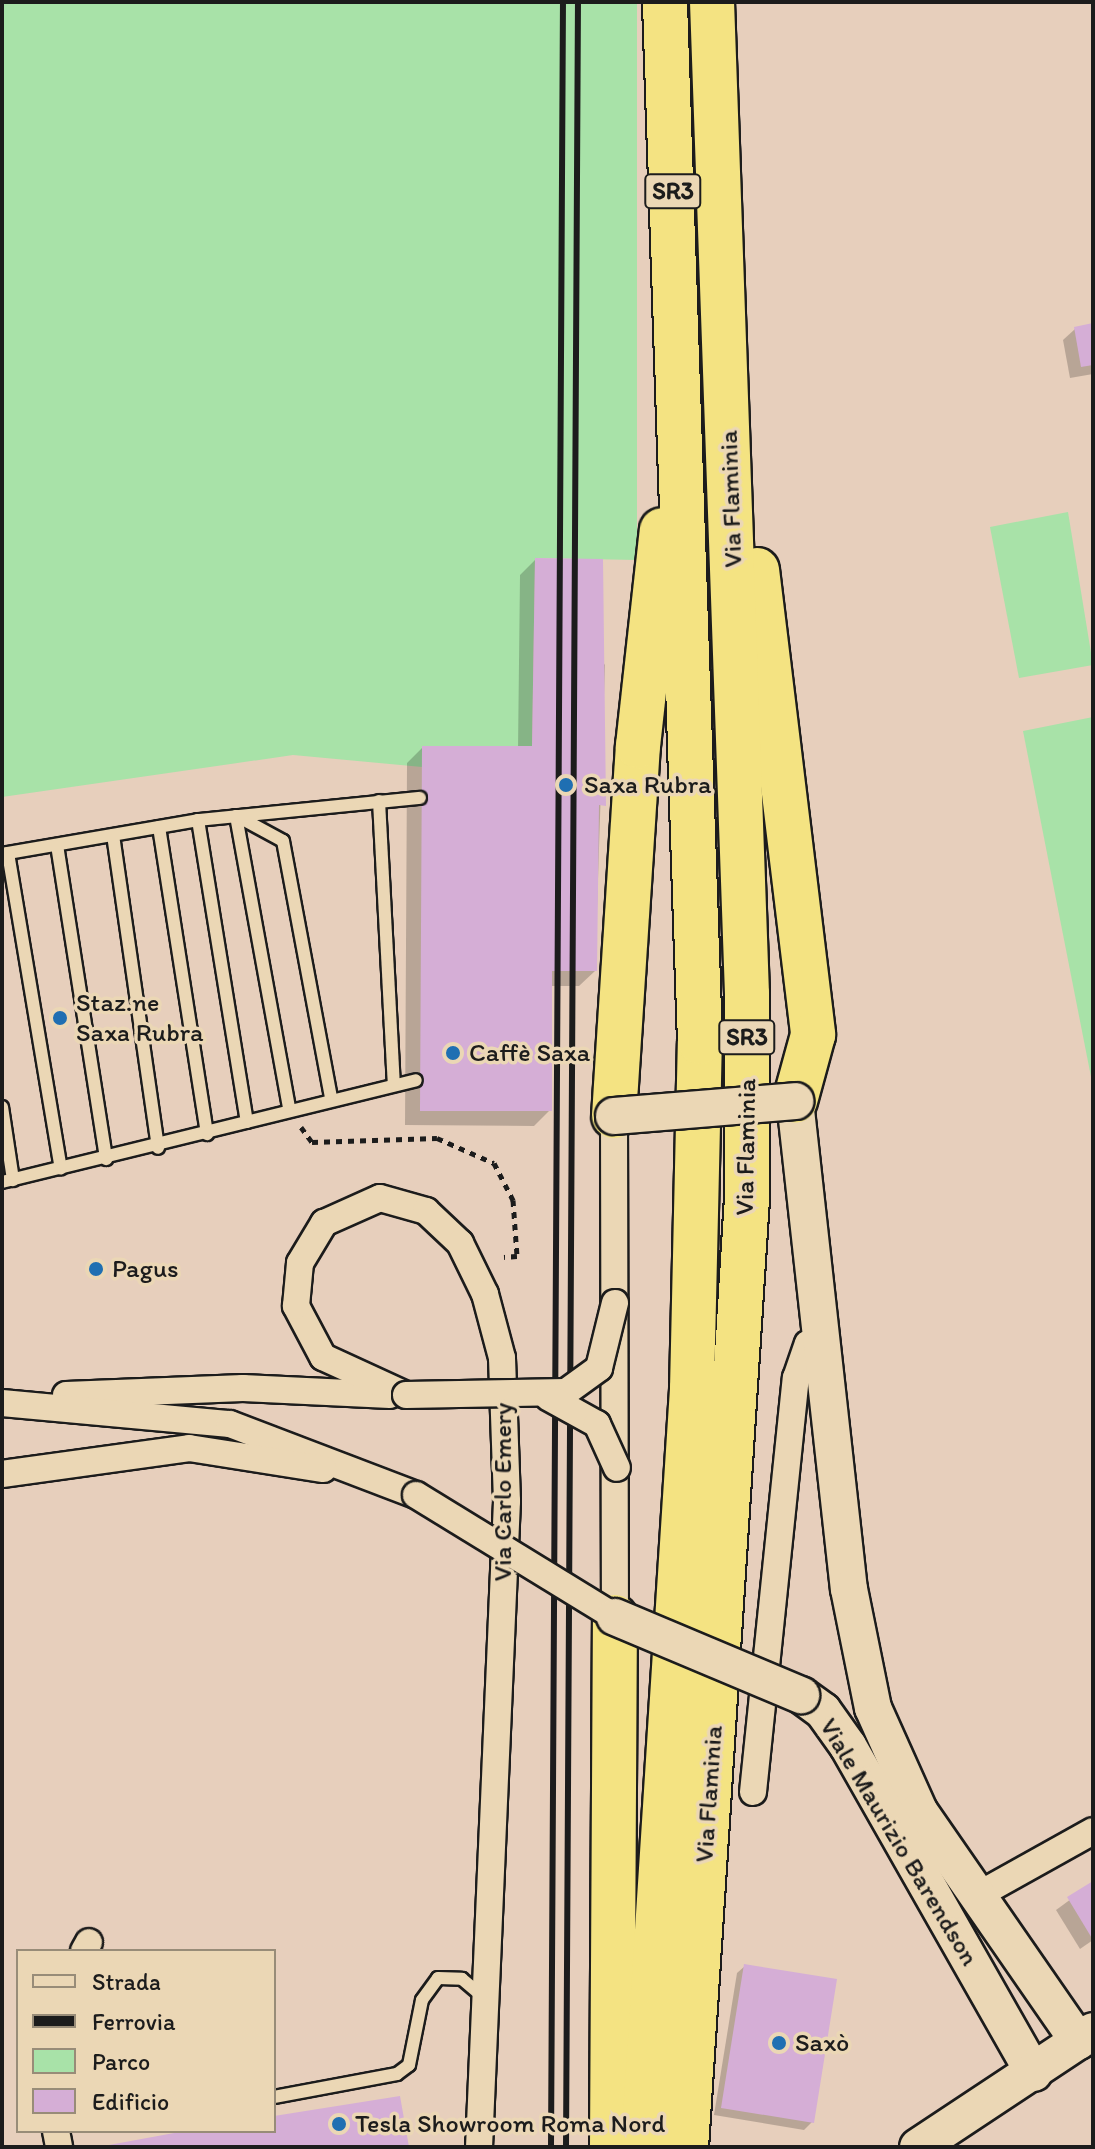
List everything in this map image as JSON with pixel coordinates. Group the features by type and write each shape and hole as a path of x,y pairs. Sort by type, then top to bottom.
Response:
{"highway":[{"name":"Via Flaminia","path":"643,2147 697,1261 700,1042 665,2"},
{"name":"Via Flaminia","path":"686,2147 747,1199 728,418 712,2"},
{"path":"614,1116 638,746 678,381"},
{"path":"728,418 783,751 810,1000 811,1055 795,1101"},
{"path":"612,2147 615,1617"},
{"path":"690,2071 706,2147"}],"street":[{"path":"615,1617 614,1116 795,1101 849,1589 873,1708 919,1811 1086,2036 918,2147"},
{"name":"Via Carlo Emery","path":"406,1395 323,1357 296,1306 300,1263 316,1234 334,1214 380,1198 426,1211 460,1243 485,1294 502,1358 507,1501 481,1995 479,2147"},
{"path":"2,1403 243,1388 548,1397 595,1374 615,1303"},
{"path":"753,1792 796,1378 808,1344 820,1337"},
{"path":"548,1397 597,1424 617,1468"},
{"name":"Viale Maurizio Barendson","path":"2,1403 230,1424 297,1444 381,1483"},
{"name":"Viale Maurizio Barendson","path":"2,1474 189,1448 281,1458 381,1483 416,1495 615,1617 801,1695 823,1711 848,1746 1034,2073"},
{"path":"980,1894 1093,1831"}],"lane":[{"path":"61,1169 5,853 198,820 420,798"},
{"path":"379,801 394,1083"},
{"path":"236,816 283,841 331,1097"},
{"path":"236,816 289,1109"},
{"path":"198,820 247,1122"},
{"path":"159,827 207,1134"},
{"path":"113,835 158,1148"},
{"path":"57,845 106,1159"},
{"path":"2,1107 8,1181 158,1148 331,1097 416,1080"},
{"path":"276,2097 397,2074 409,2065 422,2000 438,1978 462,1979 481,1995"}],"path":[{"path":"289,1109 312,1142 437,1138 494,1163 513,1200 517,1256 504,1257"}],"green space":[{"path":"2,2 637,2 637,560 535,558 532,746 422,746 422,767 293,755 2,797"},
{"path":"1068,512 1093,665 1019,678 990,527"},
{"path":"1093,717 1093,1087 1023,731"}],"building":[{"path":"1093,323 1093,365 1081,367 1074,327"},
{"path":"535,558 603,559 606,806 599,805 597,971 552,971 552,1111 420,1111 422,746 532,746"},
{"path":"1093,1881 1093,1940 1067,1897"},
{"name":"Saxò","path":"744,1964 837,1979 814,2123 721,2108"},
{"name":"Tesla Showroom Roma Nord","path":"400,2096 409,2147 98,2147 174,2133 276,2133 276,2116"}],"railway":[{"path":"551,2147 563,2"},
{"path":"566,2147 578,2"}],"place":[{"name":"Saxa Rubra","path":"566,785"},
{"name":"Staz.ne Saxa Rubra","path":"60,1018"},
{"name":"Caffè Saxa","path":"453,1053"},
{"name":"Pagus","path":"96,1269"},
{"name":"Saxò","path":"779,2043"},
{"name":"Tesla Showroom Roma Nord","path":"339,2124"}]}
